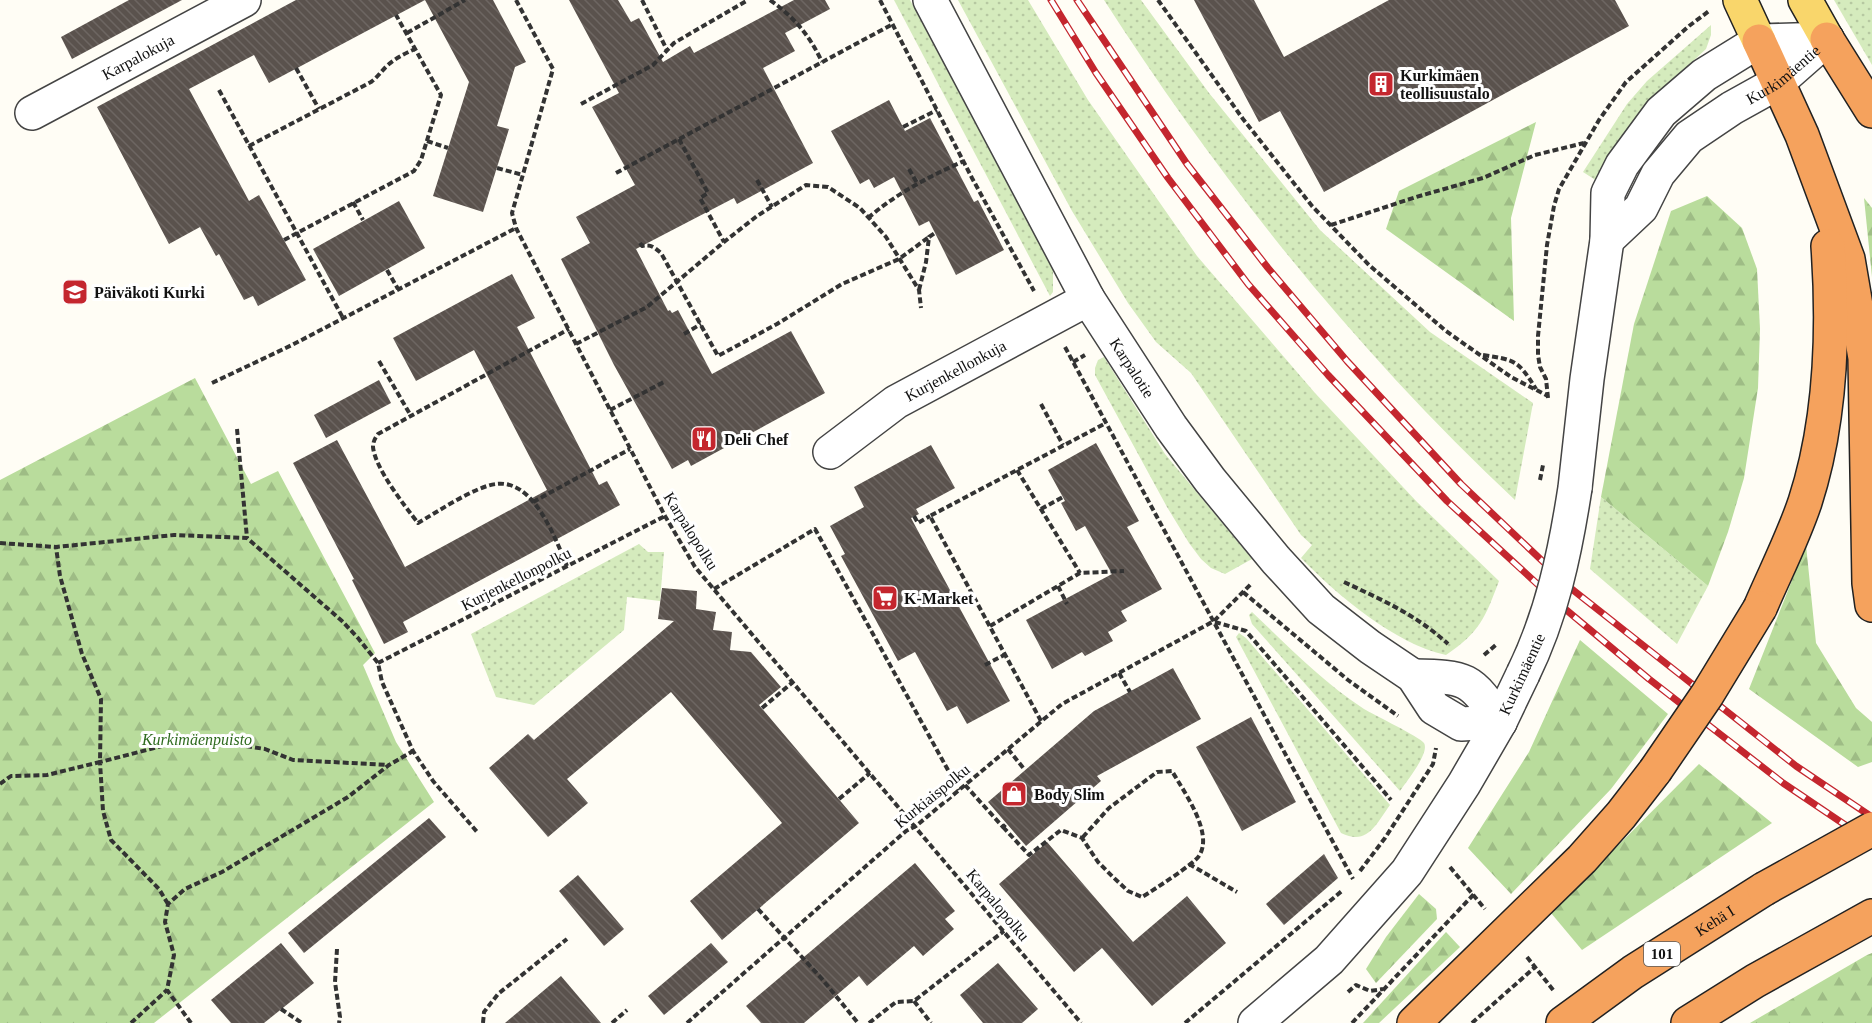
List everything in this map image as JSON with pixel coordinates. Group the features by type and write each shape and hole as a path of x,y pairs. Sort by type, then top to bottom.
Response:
{"highway":[{"path":"1827,39 1872,111"},
{"path":"1759,41 1802,135 1848,259 1865,358 1869,583 1872,605"},
{"path":"1414,1023 1582,859 1621,815 1655,771 1707,695 1760,608 1805,502 1828,391 1830,280 1823,191"},
{"name":"Kehä I","path":"1563,1023 1634,972 1764,889 1872,829"},
{"path":"1688,1023 1834,935 1872,916"}],"main road":[{"path":"1740,0 1759,41"},
{"path":"1805,0 1827,39"}],"street":[{"name":"Karpalokuja","path":"32,113 244,0"},
{"name":"Karpalotie","path":"930,0 1088,299 1171,427 1210,480 1272,555 1321,609 1370,647 1413,676 1434,708 1461,724 1500,722"},
{"name":"Kurkimäentie","path":"1255,1023 1329,960 1407,872 1464,784 1500,722 1539,643 1554,597 1575,488 1587,379 1607,240 1608,193 1634,146 1661,112 1704,75 1759,41 1827,39"},
{"name":"Kurkimäentie","path":"1607,240 1641,208 1658,174 1689,137 1732,108 1777,83 1827,39"},
{"name":"Kurjenkellonkuja","path":"831,452 896,402 1088,299"}],"path":[{"path":"406,33 465,0"},
{"name":"Karpalopolku","path":"516,0 553,69 512,213 516,228 664,516 695,567 1081,1023"},
{"path":"642,0 668,50"},
{"path":"581,104 653,65 674,43 748,0"},
{"path":"770,0 788,12 798,23 822,62"},
{"path":"880,0 1034,291"},
{"path":"1158,0 1243,119 1312,206 1378,272 1446,330 1511,377 1548,396"},
{"path":"284,240 414,171 421,160 441,95 396,15"},
{"path":"616,173 893,24"},
{"path":"249,146 371,82 387,65 415,49"},
{"path":"296,68 320,109"},
{"path":"219,90 343,318"},
{"path":"903,127 937,110"},
{"path":"679,139 708,193 700,198 724,242"},
{"path":"427,141 448,148"},
{"path":"1331,225 1416,197 1484,178 1534,155 1585,143"},
{"path":"868,218 917,183 964,161"},
{"path":"497,168 523,175"},
{"path":"909,169 917,183"},
{"path":"757,180 772,207"},
{"path":"576,344 647,307 724,242 806,184 837,192 860,208 886,237 919,290"},
{"path":"353,202 363,220"},
{"path":"212,383 516,228"},
{"path":"640,243 642,246 649,244 654,246 661,253 718,356 777,324 853,278 899,259 935,233"},
{"path":"921,308 919,290 926,262 928,237"},
{"path":"387,270 398,289"},
{"path":"684,334 701,324"},
{"path":"567,566 551,531 527,494 504,483 480,489 418,523 400,500 376,459 373,445 378,434 568,329"},
{"path":"1061,340 1353,879"},
{"path":"1481,355 1508,359 1523,367 1536,389"},
{"path":"379,361 411,416"},
{"path":"610,410 664,382"},
{"path":"1041,404 1063,445"},
{"path":"914,516 918,523 1106,423"},
{"path":"237,429 247,538"},
{"path":"533,502 630,449"},
{"path":"1539,486 1543,465"},
{"path":"1017,470 1080,573"},
{"path":"1041,509 1063,497"},
{"name":"Kurjenkellonpolku","path":"378,663 664,516"},
{"path":"930,516 1041,721"},
{"path":"714,589 815,529 959,790"},
{"path":"0,543 57,547 174,535 247,538 342,621 378,663 382,682 413,751 433,782 478,833"},
{"path":"57,547 60,576 82,654 101,699 100,762 103,811 111,840 159,889 168,904"},
{"path":"990,626 1080,573 1124,571"},
{"path":"1343,582 1405,612 1428,626 1454,649"},
{"path":"1058,586 1067,604"},
{"name":"Kurkiaispolku","path":"687,1023 906,831 916,826 1062,704 1214,621 1243,592 1357,687 1402,718"},
{"path":"1214,621 1246,631 1391,800"},
{"path":"1480,657 1497,644 1502,637"},
{"path":"985,665 1005,654"},
{"path":"1119,673 1130,692"},
{"path":"762,708 793,682"},
{"path":"0,784 11,776 47,775 193,738 265,749 293,760 389,765"},
{"path":"1185,1023 1353,879 1385,838 1433,764 1436,744"},
{"path":"1008,749 1025,770"},
{"path":"131,1023 167,990 174,955 165,922 168,904 185,889 222,872 348,797 389,765 413,751"},
{"path":"965,785 1029,855 1061,830 1082,838 1098,862 1113,878 1128,891 1142,897 1199,857 1204,840 1195,811 1172,771 1157,772 1109,808 1082,838"},
{"path":"839,799 870,773"},
{"path":"1002,827 1007,823"},
{"path":"1446,861 1489,914"},
{"path":"1189,864 1237,892"},
{"path":"1352,1023 1474,894"},
{"path":"758,909 858,1023"},
{"path":"869,1023 896,1002 914,1001 1004,931"},
{"path":"483,1023 484,1012 498,994 567,939"},
{"path":"338,949 335,982 339,1023"},
{"path":"1521,950 1555,992"},
{"path":"1472,1023 1535,967"},
{"path":"1348,992 1356,985 1370,991 1383,988"},
{"path":"167,990 191,1023"},
{"path":"914,1001 931,1023"},
{"path":"281,1009 302,1023"},
{"path":"612,1023 627,1010"}],"green space":[{"path":"894,0 910,0 1053,270 1053,292 1050,296"},
{"path":"958,0 1028,0 1088,100 1197,256 1315,393 1417,502 1499,581 1480,623 1457,647 1446,655 1427,649 1387,629 1349,602 1301,558 1312,545 1301,535 1191,373 1156,342 1128,303 1072,211"},
{"path":"1104,0 1141,0 1209,93 1320,230 1430,332 1533,403 1515,500 1401,385 1294,263 1195,134"},
{"path":"1834,0 1872,0 1872,65"},
{"path":"1711,25 1711,35 1706,49 1664,88 1597,181 1583,172 1627,104 1647,81"},
{"path":"1536,122 1511,218 1514,321 1386,229 1399,191"},
{"path":"1707,196 1742,228 1757,269 1760,329 1758,388 1744,478 1728,532 1708,586 1601,497 1634,324 1671,211"},
{"path":"1864,198 1872,208 1872,277"},
{"path":"1104,357 1165,454 1252,559 1225,574 1211,568 1189,543 1095,375 1098,360"},
{"name":"Kurkimäenpuisto","path":"195,378 251,484 278,471 375,653 363,665 396,742 434,802 154,1023 0,1023 0,480"},
{"path":"1601,497 1708,586 1677,644 1590,569"},
{"path":"639,544 648,552 664,552 660,601 627,597 624,630 534,705 496,697 471,634"},
{"path":"1806,545 1816,643 1856,708 1872,722 1872,762 1858,767 1749,689"},
{"path":"1252,612 1334,687 1364,709 1424,743 1425,748 1421,760 1400,791 1252,624 1249,615"},
{"path":"1239,633 1246,638 1390,805 1375,826 1365,835 1358,837 1341,833 1236,637"},
{"path":"1580,640 1668,714 1611,789 1511,894 1468,848 1529,752"},
{"path":"1699,764 1772,823 1582,950 1551,913"},
{"path":"1419,894 1436,909 1437,919 1376,983 1366,969 1386,937"},
{"path":"1446,932 1460,947 1379,1023 1363,1023"},
{"path":"1872,953 1872,1023 1750,1023 1867,955"}],"building":[{"path":"129,0 182,0 72,59 61,37"},
{"path":"296,0 425,0 269,83 254,55 189,89 249,201 259,195 306,280 258,306 253,296 244,300 219,254 216,256 200,227 169,244 97,107"},
{"path":"425,0 493,0 526,62 515,67 497,126 509,129 483,212 433,196 469,82"},
{"path":"569,0 618,0 631,22 639,18 663,62 690,46 694,53 794,0 825,0 830,9 785,33 795,51 763,68 813,163 737,204 734,198 636,249 668,311 672,313 678,310 712,374 791,331 825,393 691,466 688,460 672,469 614,365 561,259 590,243 576,217 635,185 592,107 619,93"},
{"name":"Kurkimäen teollisuustalo","path":"1194,0 1254,0 1284,57 1389,0 1615,0 1629,26 1324,192 1280,111 1259,122"},
{"path":"889,100 905,131 930,118 974,202 978,200 1004,250 956,275 929,221 919,226 894,177 874,188 869,179 860,184 831,131"},
{"path":"399,201 425,248 339,296 313,249"},
{"path":"512,274 535,318 517,327 599,485 607,481 620,505 403,622 408,632 384,644 352,580 354,579 293,463 337,440 405,567 547,490 474,350 416,381 393,338"},
{"path":"379,380 391,403 326,438 314,415"},
{"path":"1096,443 1139,521 1127,527 1162,589 1121,611 1127,621 1108,632 1113,641 1085,656 1082,652 1052,669 1026,620 1112,574 1085,526 1076,531 1061,503 1065,501 1048,470"},
{"path":"931,445 955,488 916,509 919,514 911,518 1010,701 967,724 957,706 947,711 915,652 898,661 841,556 845,554 830,526 864,507 854,487"},
{"path":"662,588 697,591 696,609 716,612 713,630 732,632 730,650 751,652 781,687 759,705 859,823 722,940 690,901 782,823 671,692 567,779 588,803 548,837 489,768 528,734 534,740 674,621 658,619"},
{"path":"1173,668 1201,719 1097,776 1101,781 1026,846 988,802 1094,711"},
{"path":"1251,717 1296,802 1242,831 1196,747"},
{"path":"429,818 446,837 304,953 288,933"},
{"path":"1047,842 1133,942 1187,896 1226,943 1152,1006 1102,948 1074,972 999,884"},
{"path":"1324,854 1338,878 1284,925 1266,904"},
{"path":"915,863 955,911 945,919 954,929 923,956 914,946 867,986 859,976 804,1023 761,1023 746,1006"},
{"path":"578,875 624,929 604,946 559,891"},
{"path":"281,943 314,983 264,1023 231,1023 211,1000"},
{"path":"711,943 728,962 664,1015 648,996"},
{"path":"998,963 1038,1009 1022,1023 983,1023 960,995"},
{"path":"561,976 601,1023 505,1023"}],"railway":[{"path":"1051,0 1096,73 1168,178 1248,284 1328,375 1447,501 1558,603 1649,679 1783,783 1872,843"},
{"path":"1077,0 1187,164 1268,268 1347,361 1461,484 1573,590 1796,766 1872,817"}],"place":[{"name":"Kurkimäen teollisuustalo","path":"1381,84"},
{"name":"Päiväkoti Kurki","path":"75,292"},
{"name":"Deli Chef","path":"704,439"},
{"name":"K-Market","path":"885,598"},
{"name":"Body Slim","path":"1014,794"}]}
